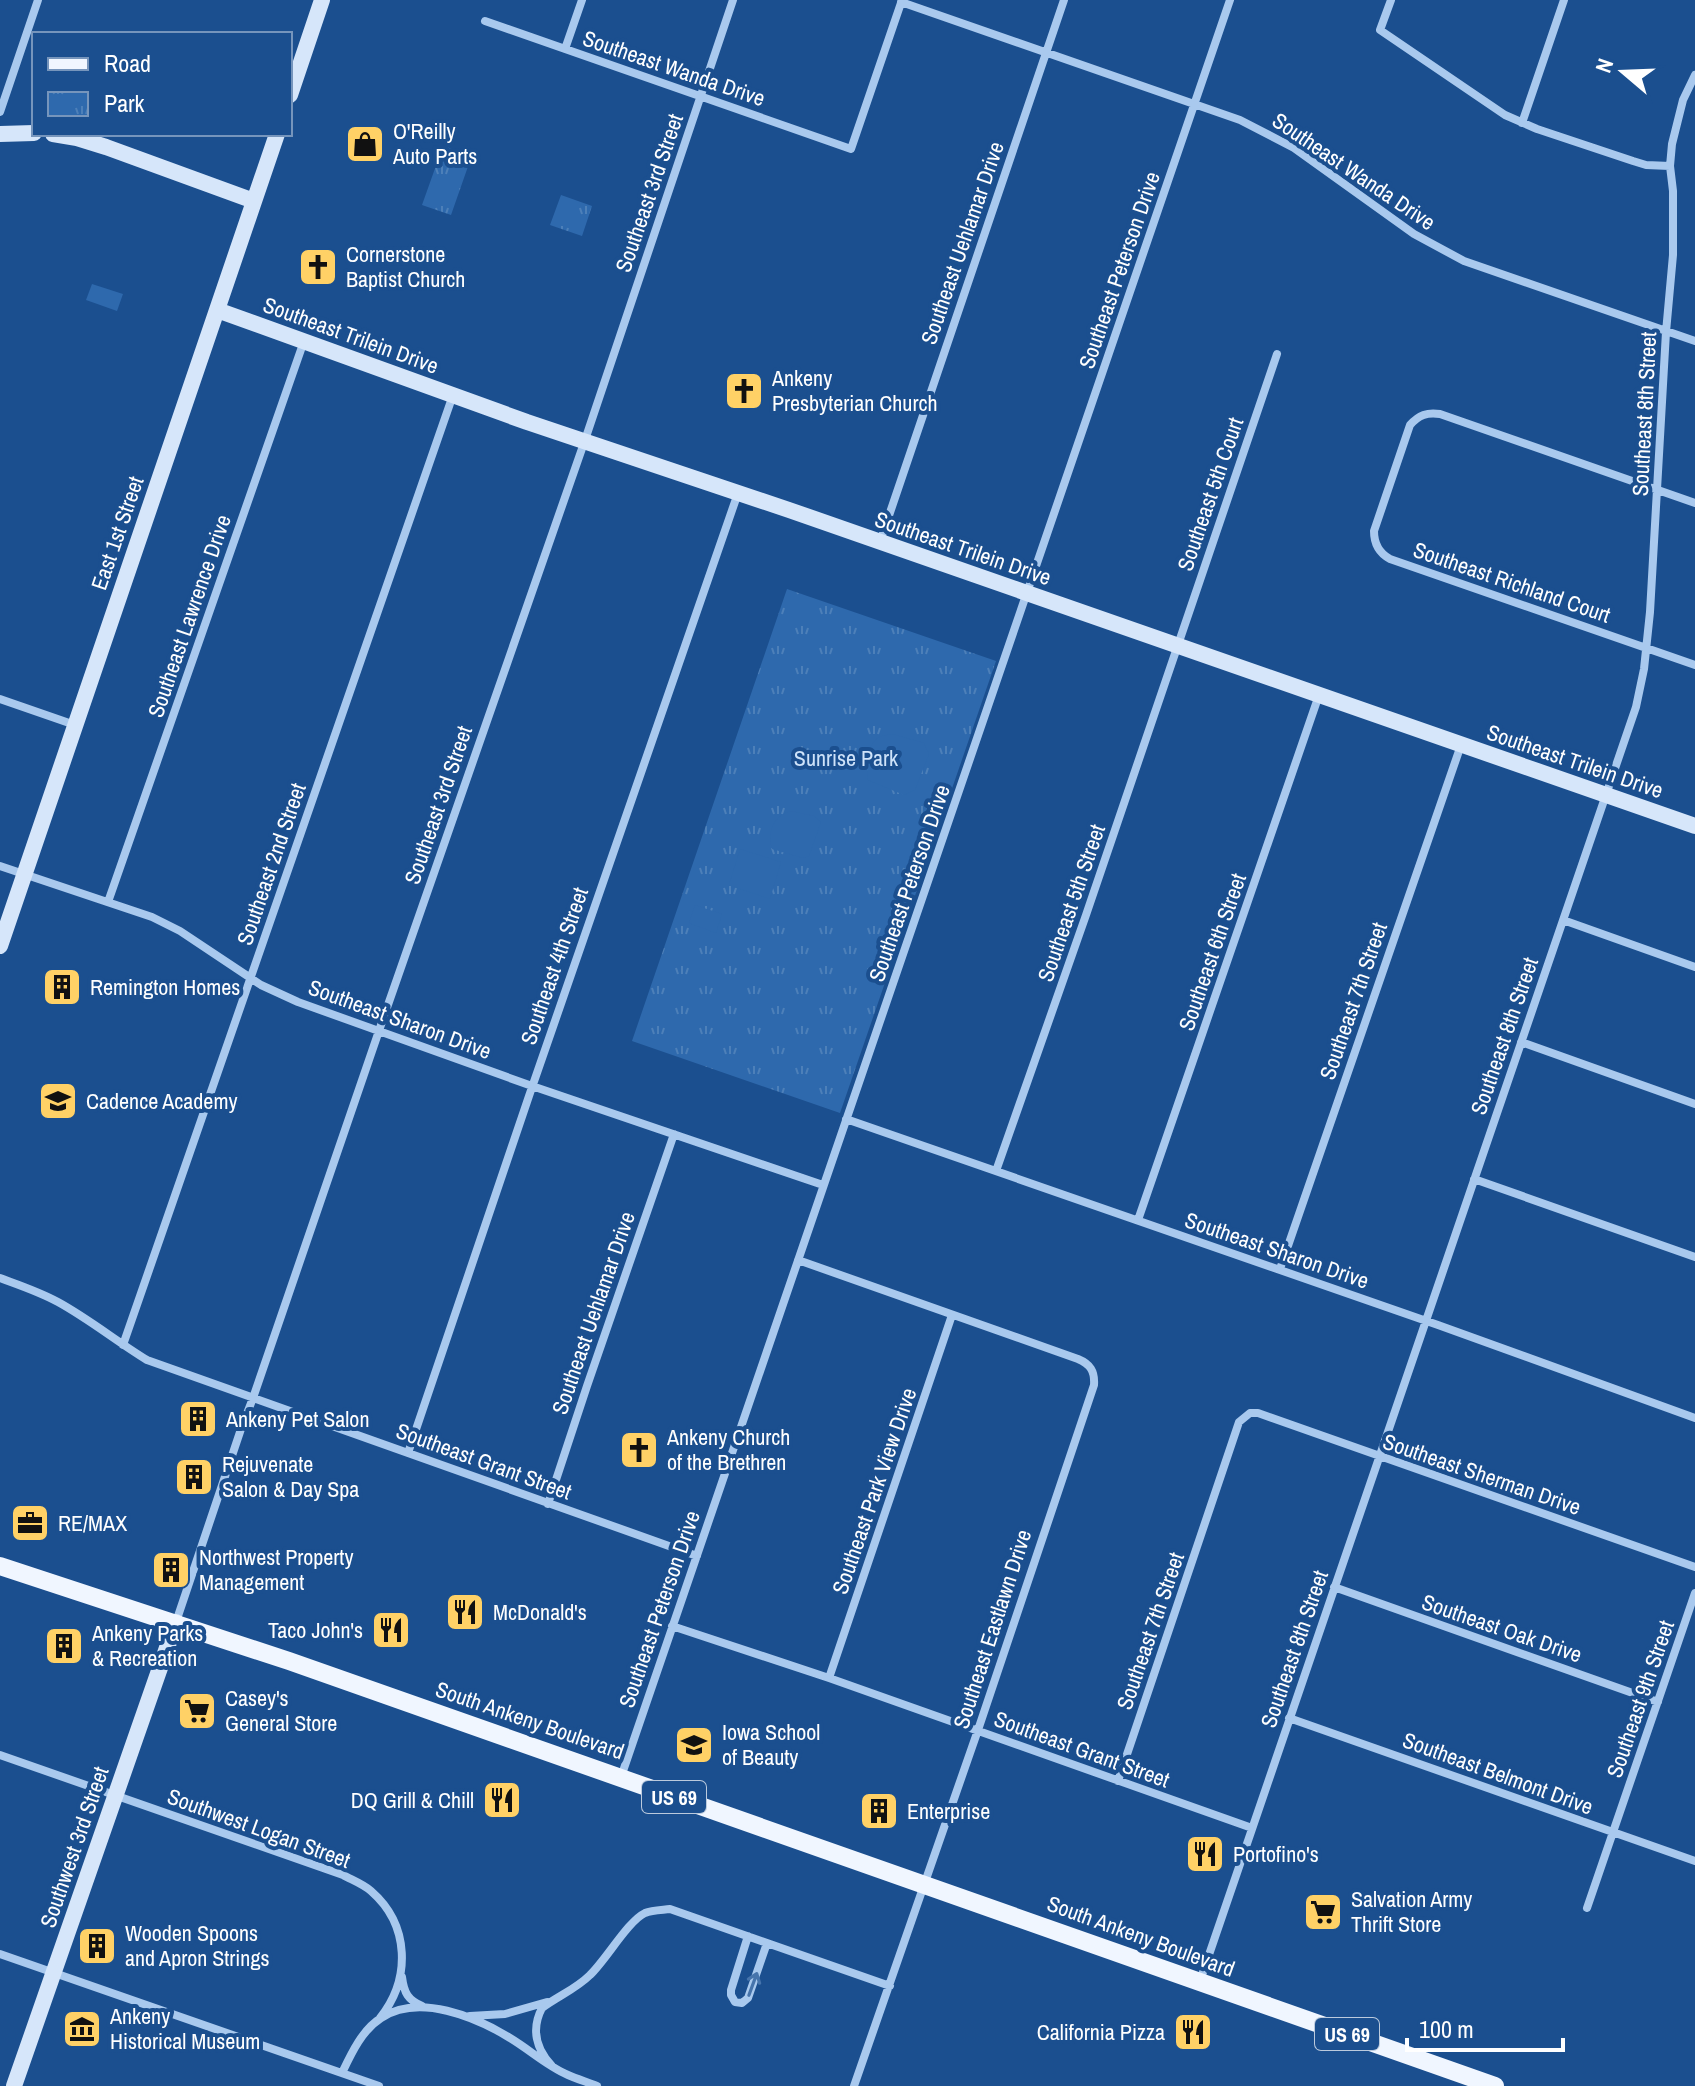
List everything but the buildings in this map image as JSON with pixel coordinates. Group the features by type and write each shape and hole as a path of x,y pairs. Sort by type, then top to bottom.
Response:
{"main road":[{"name":"South Ankeny Boulevard","path":"0,1566 176,1622 1495,2086"}],"street":[{"path":"0,112 38,0"},
{"path":"292,89 322,0"},
{"path":"565,49 582,0"},
{"name":"Southeast 3rd Street","path":"176,1622 585,440 733,0"},
{"name":"Southeast Uehlamar Drive","path":"880,542 1064,0"},
{"name":"Southeast Peterson Drive","path":"621,1778 1230,0"},
{"path":"1391,0 1380,30 1484,102 1522,123 1646,165 1670,166"},
{"path":"1522,123 1564,0"},
{"name":"Southeast Wanda Drive","path":"485,21 851,149 901,1 1240,120 1294,148 1414,234 1451,255 1695,341"},
{"name":"Southeast 8th Street","path":"1199,1982 1636,707 1647,648 1674,232 1670,166 1676,122 1695,75"},
{"path":"0,134 32,133"},
{"path":"65,136 106,147 254,201"},
{"name":"East 1st Street","path":"0,946 276,136"},
{"name":"Southeast Trilein Drive","path":"217,310 453,395 1695,826"},
{"name":"Southeast Lawrence Drive","path":"108,902 304,341"},
{"name":"Southeast 5th Court","path":"1177,645 1277,354"},
{"name":"Southeast 2nd Street","path":"123,1345 453,395"},
{"name":"Southeast Richland Court","path":"1647,648 1390,559 1378,549 1374,531 1410,425 1420,415 1429,413 1440,414 1657,490"},
{"path":"1657,490 1695,503"},
{"name":"Southeast 4th Street","path":"408,1453 738,493"},
{"name":"Southeast 5th Street","path":"996,1171 1177,645"},
{"path":"1647,648 1695,665"},
{"name":"Southeast 6th Street","path":"1138,1220 1319,695"},
{"path":"0,699 75,725"},
{"name":"Southeast 7th Street","path":"1280,1269 1461,744"},
{"name":"Southeast Sharon Drive","path":"0,866 152,917 180,931 250,978 298,1002 823,1185"},
{"path":"1563,920 1695,967"},
{"path":"1521,1042 1695,1104"},
{"name":"Southeast Sharon Drive","path":"846,1119 1280,1269 1695,1418"},
{"name":"Southeast Uehlamar Drive","path":"548,1504 674,1134"},
{"path":"1474,1179 1695,1257"},
{"path":"798,1260 952,1315"},
{"name":"Southeast Grant Street","path":"0,1278 54,1299 147,1360 697,1556"},
{"name":"Southeast Eastlawn Drive","path":"854,2086 1094,1385 1092,1369 1087,1363 952,1315"},
{"name":"Southeast Park View Drive","path":"829,1678 952,1315"},
{"name":"Southeast 7th Street","path":"1118,1781 1239,1422 1250,1413 1258,1413"},
{"name":"Southeast Sherman Drive","path":"1258,1413 1695,1567"},
{"name":"Southeast Oak Drive","path":"1334,1587 1658,1702"},
{"name":"Southeast 9th Street","path":"1587,1908 1695,1593"},
{"name":"Southwest 3rd Street","path":"14,2086 176,1622"},
{"name":"Southeast Grant Street","path":"672,1626 829,1678 1252,1828"},
{"name":"Southeast Belmont Drive","path":"1289,1718 1695,1861"},
{"name":"Southwest Logan Street","path":"0,1755 343,1875 371,1891 381,1901 402,1941 402,1975 394,1997 357,2043 342,2073"},
{"path":"552,2066 544,2057 536,2038 538,2015 542,2008 587,1978 605,1960 633,1921 645,1913 670,1909 890,1986"},
{"path":"748,1936 731,1990 735,2002 742,2003 748,1998 767,1943"},
{"path":"0,1954 379,2086"},
{"path":"402,1975 409,1999 427,2008"},
{"path":"380,2018 407,2009 427,2008 474,2016 505,2014 551,2001"},
{"path":"453,2013 508,2037 567,2075 597,2086"}],"green space":[{"path":"443,146 472,155 451,215 422,205"},
{"path":"561,195 592,206 582,236 550,225"},
{"path":"92,284 123,294 117,311 86,300"},
{"name":"Sunrise Park","path":"787,589 996,661 840,1113 632,1041"},
{"path":"892,734 924,743 929,754 915,790 904,795 868,780 871,746 880,737"},
{"path":"791,811 814,816 821,822 809,856 803,858 772,849 770,836 773,825"},
{"path":"740,849 781,862 770,899 729,885"},
{"path":"695,905 722,914 716,933 689,923"}],"place":[{"name":"O'Reilly Auto Parts","path":"365,144"},
{"name":"Cornerstone Baptist Church","path":"318,267"},
{"name":"Ankeny Presbyterian Church","path":"744,391"},
{"name":"Remington Homes","path":"62,987"},
{"name":"Cadence Academy","path":"58,1101"},
{"name":"Ankeny Pet Salon","path":"198,1419"},
{"name":"Ankeny Church of the Brethren","path":"639,1450"},
{"name":"Rejuvenate Salon & Day Spa","path":"194,1477"},
{"name":"RE/MAX","path":"30,1523"},
{"name":"Northwest Property Management","path":"171,1570"},
{"name":"McDonald's","path":"465,1612"},
{"name":"Taco John's","path":"391,1630"},
{"name":"Ankeny Parks & Recreation","path":"64,1646"},
{"name":"Casey's General Store","path":"197,1711"},
{"name":"Iowa School of Beauty","path":"694,1745"},
{"name":"DQ Grill & Chill","path":"502,1800"},
{"name":"Enterprise","path":"879,1811"},
{"name":"Portofino's","path":"1205,1854"},
{"name":"Salvation Army Thrift Store","path":"1323,1912"},
{"name":"Wooden Spoons and Apron Strings","path":"97,1946"},
{"name":"Ankeny Historical Museum","path":"82,2029"},
{"name":"California Pizza","path":"1193,2032"}]}
